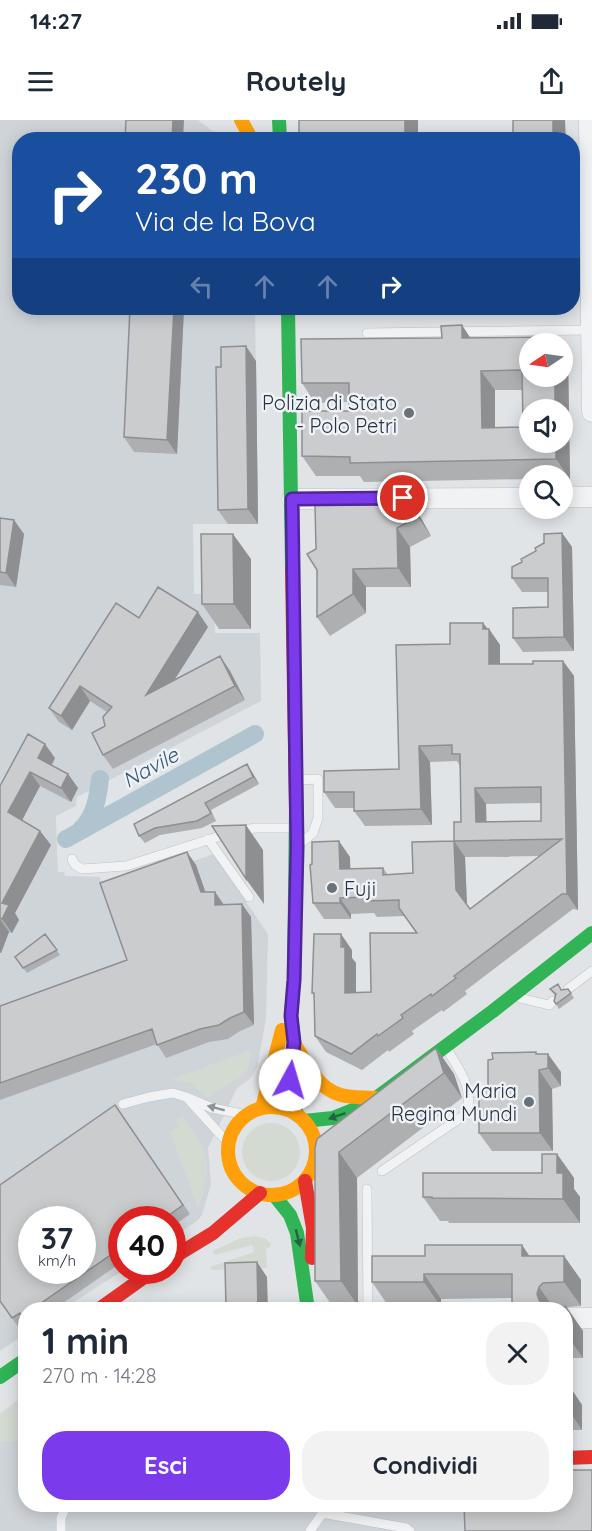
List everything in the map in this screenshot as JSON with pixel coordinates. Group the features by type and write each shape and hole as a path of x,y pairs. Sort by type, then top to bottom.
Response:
{"street":[{"path":"589,120 592,412"},
{"path":"186,1248 213,1233 267,1194 294,1189 304,1181 312,1169 315,1157 314,1138 301,1118 290,1080 294,1042 291,1016 294,980 297,828 288,315"},
{"path":"573,497 592,497"},
{"path":"292,499 519,498"},
{"path":"307,1302 301,1251 290,1215 267,1194 243,1184 232,1169 228,1156 229,1144 235,1128 247,1115 262,1108 280,1108 301,1118 333,1118 371,1101 592,933"},
{"path":"262,1108 280,1033 291,1016"},
{"path":"294,1042 317,1079 331,1091 371,1101"},
{"path":"354,1123 371,1101"},
{"path":"315,1157 331,1145"},
{"path":"226,1191 232,1169"},
{"path":"304,1181 314,1233 305,1288"},
{"path":"194,1243 219,1209"},
{"path":"109,1302 134,1284"},
{"path":"573,1318 592,1318"},
{"path":"0,1377 18,1365"},
{"path":"573,1458 592,1457"}],"lane":[{"path":"367,333 591,330"},
{"path":"296,780 318,779 318,818 313,833 297,847"},
{"path":"72,859 75,865 82,869 126,866 245,829 297,828"},
{"path":"208,839 249,897"},
{"path":"568,989 592,971"},
{"path":"512,996 549,1005 553,1001"},
{"path":"382,1171 466,1114 469,1106 467,1083 445,1047"},
{"path":"123,1104 161,1094 173,1094 212,1108 247,1115"},
{"path":"186,1097 229,1144"},
{"path":"368,1189 368,1302"},
{"path":"61,1531 64,1512"},
{"path":"310,1531 322,1513 406,1527 410,1531"}],"shaded area":[{"path":"0,120 198,120 215,132 12,132 12,315 255,315 258,524 193,524 194,594 204,594 214,611 215,633 260,633 261,701 77,797 76,806 56,816 58,872 64,872 65,876 100,877 104,891 214,854 268,934 266,1019 257,1067 250,1079 237,1088 208,1148 211,1184 202,1215 198,1220 186,1228 186,1206 108,1206 108,1280 74,1302 18,1302 18,1339 0,1351"},
{"path":"251,1050 245,1074 207,1098 191,1084 172,1079"},
{"path":"182,1116 202,1146 207,1162 203,1194 198,1209 170,1132 179,1126 175,1120"},
{"path":"271,1123 282,1125 295,1136 300,1152 298,1163 287,1176 271,1181 260,1179 247,1168 242,1152 244,1141 255,1128"},
{"path":"256,1236 266,1239 271,1244 266,1249 267,1268 212,1270 210,1267 254,1252 252,1245 215,1255 212,1251 241,1238"},
{"path":"18,1400 18,1512 564,1512 564,1531 0,1531 0,1414"},
{"path":"18,1400 18,1441 0,1442 0,1414"}],"building":[{"path":"126,120 173,120 172,132 125,132"},
{"path":"299,120 405,120 405,132 299,132"},
{"path":"513,120 553,120 553,132 513,132"},
{"path":"130,315 174,315 167,440 124,437"},
{"path":"462,325 462,338 519,337 519,370 481,371 482,428 519,427 519,453 556,453 556,459 350,463 350,457 302,456 302,411 349,411 349,383 302,383 301,339 442,338 441,326"},
{"path":"246,346 248,509 218,510 216,367 221,367 221,347"},
{"path":"522,387 555,387 555,399 523,399"},
{"path":"408,499 418,517 397,528 398,568 353,569 353,594 317,617 317,570 307,554 316,549 315,505 398,505"},
{"path":"0,518 14,520 6,573 0,572"},
{"path":"562,533 564,637 513,638 513,608 548,607 548,578 512,578 512,567 522,562 521,559 536,551 535,548 544,543 544,534"},
{"path":"201,534 233,534 234,604 202,604"},
{"path":"158,587 198,612 146,695 220,656 235,686 103,755 92,733 105,726 103,717 112,707 80,686 61,716 49,708 116,603 139,618"},
{"path":"450,623 483,623 483,629 489,629 489,664 563,661 567,894 562,894 454,976 456,978 401,1015 403,1018 351,1054 315,1036 314,993 312,993 314,934 341,934 341,947 345,947 345,993 371,992 370,933 417,933 399,908 399,900 366,901 366,897 340,898 340,903 313,903 310,865 312,864 312,842 339,841 340,869 383,868 383,875 413,873 412,842 454,841 454,822 461,822 460,754 452,754 452,745 419,746 421,809 354,811 354,792 324,792 324,771 399,769 396,645 450,644","holes":["541,787 541,821 476,822 475,788","562,839 470,909 456,890 454,841"]},
{"path":"28,734 45,744 38,758 68,774 61,788 30,772 8,812 40,831 2,903 9,905 2,919 0,918 0,786"},
{"path":"247,764 253,777 205,803 211,813 197,821 155,828 139,836 134,824"},
{"path":"246,825 246,879 212,826"},
{"path":"187,852 201,892 215,892 215,905 242,904 244,1012 219,1025 200,1029 157,1045 152,1029 0,1083 0,1006 127,960 100,883"},
{"path":"45,934 57,950 23,968 15,957"},
{"path":"558,984 561,990 568,989 571,993 556,1004 554,1001 556,994 550,989"},
{"path":"436,1048 444,1073 339,1152 341,1281 315,1281 315,1148 317,1139"},
{"path":"536,1052 536,1054 548,1054 548,1068 539,1070 540,1133 479,1133 479,1090 488,1090 488,1060 493,1059 492,1053"},
{"path":"115,1105 183,1205 108,1206 108,1257 96,1265 96,1206 18,1206 18,1284 69,1284 43,1302 18,1302 18,1314 12,1318 0,1301 0,1185"},
{"path":"542,1154 557,1154 557,1173 563,1173 563,1199 423,1197 423,1173 542,1173"},
{"path":"425,1245 522,1245 522,1256 564,1256 564,1282 543,1283 537,1294 541,1302 512,1302 512,1274 424,1274 424,1282 372,1282 372,1256 425,1256"},
{"path":"257,1262 258,1302 226,1302 225,1263"},
{"path":"573,1470 592,1470 592,1531 465,1531 464,1512 573,1512"}],"waterway":[{"name":"Navile","path":"66,839 255,734"},
{"path":"81,829 93,812 100,779"}],"traffic: fast":[{"path":"279,120 280,132"},
{"path":"288,315 292,569"},
{"path":"296,808 294,980 291,1016 294,1043 290,1080 297,1115"},
{"path":"304,1121 333,1118 368,1104 493,1011 592,933"},
{"path":"274,1195 290,1215 297,1233 307,1302"},
{"path":"0,1377 18,1365"}],"traffic: slow":[{"path":"241,120 248,132"},
{"path":"262,1108 282,1030"},
{"path":"294,1043 313,1074 325,1087 345,1096 375,1098"},
{"path":"272,1107 289,1111 303,1120 312,1134 316,1151 312,1168 303,1182 289,1191 272,1195 255,1191 241,1182 232,1168 228,1151 232,1134 241,1120 255,1111 272,1107"}],"traffic: jam":[{"path":"292,569 296,808"},
{"path":"305,1181 313,1228 312,1258"},
{"path":"186,1249 213,1233 260,1193"},
{"path":"109,1302 134,1284"},
{"path":"573,1458 592,1457"}],"place":[{"name":"Polizia di Stato - Polo Petri","path":"409,413"},
{"name":"Fuji","path":"332,888"},
{"name":"Maria Regina Mundi","path":"529,1102"}],"route":[{"path":"290,1080 294,1042 291,1016 297,847 292,499 403,498"}]}
